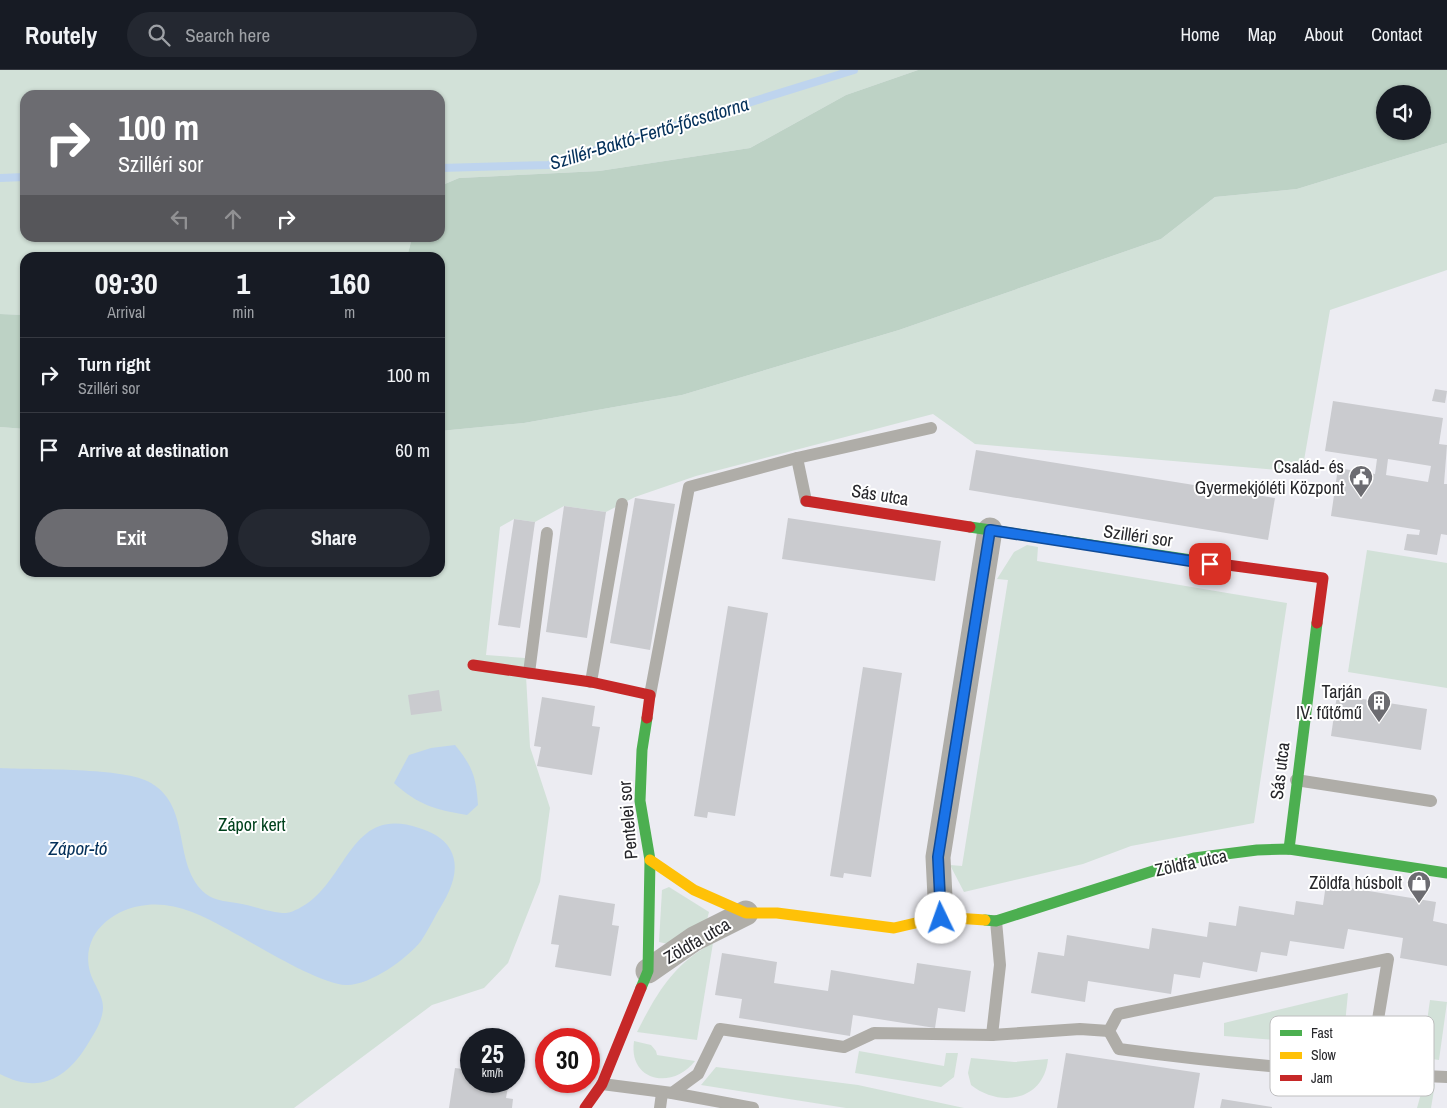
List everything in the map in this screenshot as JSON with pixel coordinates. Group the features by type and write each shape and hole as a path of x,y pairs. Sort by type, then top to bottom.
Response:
{"street":[{"name":"Sás utca","path":"806,501 949,523"},
{"name":"Szilléri sor","path":"949,523 1134,554 1323,578"},
{"path":"941,918 938,857 990,530"},
{"name":"Sás utca","path":"1288,849 1323,578"},
{"path":"473,665 591,682 650,695"},
{"name":"Pentelei sor","path":"585,1108 602,1084 648,971 650,860 640,801 642,750 650,695"},
{"name":"Zöldfa utca","path":"650,860 694,890 746,914 777,914 894,928 941,918 996,921 1194,858 1257,850 1288,849 1447,873"},
{"name":"Zöldfa utca","path":"648,971 694,939 746,914"}],"lane":[{"path":"650,695 689,487 797,458 931,428"},
{"path":"797,458 806,501"},
{"path":"591,682 622,504"},
{"path":"529,673 547,533"},
{"path":"1296,780 1431,801"},
{"path":"992,1035 1000,965 996,921"},
{"path":"1109,1031 1118,1014 1388,959 1379,1016"},
{"path":"660,1108 667,1093 698,1074 720,1029 844,1047 874,1033 992,1035 1080,1029 1109,1031"},
{"path":"1109,1031 1119,1049 1219,1063 1270,1067"},
{"path":"1434,1076 1447,1077"},
{"path":"602,1084 753,1108"}],"green space":[{"path":"0,70 918,70 846,95 750,148 599,171 459,178 445,184 445,90 20,90 20,242 411,242 408,252 20,252 20,315 0,314"},
{"path":"918,70 1447,70 1447,143 1297,189 1215,197 1161,239 899,330 682,395 524,423 445,431 445,252 408,252 411,242 445,242 445,184 459,178 599,171 750,148 846,95"},
{"name":"Zápor kert","path":"1447,143 1447,270 1330,310 1302,472 975,444 933,414 696,476 635,497 606,512 564,506 535,522 514,519 500,527 486,655 525,658 530,747 550,808 540,882 508,963 484,988 432,1005 294,1108 0,1108 0,427 20,429 20,577 445,577 445,431 524,423 682,395 899,330 1161,239 1215,197 1297,189"},
{"path":"0,314 20,315 20,429 0,427"},
{"path":"1027,545 1038,547 1037,561 1287,603 1254,823 1131,846 1083,864 964,892 950,865 962,866 1008,580 997,579 1014,552"},
{"path":"1367,550 1447,563 1447,688 1348,672"},
{"path":"669,887 709,912 707,920 668,944 659,942 662,890"},
{"path":"713,943 697,1040 637,1032 659,992 677,970 699,951"},
{"path":"1348,993 1346,1016 1270,1016 1270,1039 1224,1036 1224,1023"},
{"path":"1430,1000 1447,1002 1439,1060 1434,1059 1434,1016 1428,1016"},
{"path":"634,1041 651,1045 657,1055 695,1061 686,1070 675,1076 654,1077 645,1073 638,1066 634,1055"},
{"path":"859,1051 944,1066 946,1053 958,1053 954,1077 941,1087 855,1073"},
{"path":"971,1058 1014,1062 1048,1059 1045,1073 1030,1092 1007,1098 995,1097 971,1085 968,1073"},
{"path":"716,1067 858,1085 964,1108 846,1108 701,1085"},
{"path":"1420,1096 1433,1096 1431,1108 1417,1108"}],"water":[{"path":"455,745 470,766 476,787 478,805 467,815 428,805 411,797 394,783 409,755 431,748"},
{"name":"Zápor-tó","path":"0,768 101,772 121,774 151,783 164,794 172,807 178,821 184,853 195,882 206,894 218,900 281,913 288,913 298,909 315,898 363,837 377,827 395,824 419,828 444,841 450,849 455,865 450,890 421,941 407,956 376,976 355,984 346,985 319,978 216,923 188,911 168,906 147,905 134,907 122,912 102,926 94,935 90,946 88,959 90,972 101,998 103,1012 96,1030 81,1055 72,1065 52,1079 40,1083 14,1080 0,1074"}],"building":[{"path":"1435,389 1447,391 1445,403 1432,401"},
{"path":"1333,401 1443,418 1439,444 1447,445 1444,484 1447,484 1447,535 1441,534 1437,555 1404,550 1407,534 1419,535 1420,530 1331,516 1338,468 1375,474 1377,459 1325,451","holes":["1388,459 1431,466 1428,482 1386,475"]},
{"path":"976,450 1275,498 1268,540 969,490"},
{"path":"635,498 675,504 650,650 610,643"},
{"path":"564,506 606,512 587,638 546,632"},
{"path":"788,518 941,541 935,581 782,559"},
{"path":"514,519 535,522 520,628 498,625"},
{"path":"728,606 768,613 735,816 708,812 707,818 694,816"},
{"path":"863,667 902,673 871,877 844,873 843,878 830,876"},
{"path":"439,690 442,711 411,715 408,695"},
{"name":"Tarján IV. fűtőmű","path":"1337,695 1427,709 1421,750 1331,736"},
{"path":"542,697 595,706 592,726 600,727 592,775 537,766 541,747 534,746"},
{"path":"1326,884 1436,902 1433,921 1447,924 1447,966 1400,958 1403,938 1348,929 1344,949 1290,941 1287,956 1261,952 1257,972 1203,962 1200,978 1174,974 1171,994 1088,981 1085,1002 1031,993 1038,952 1064,956 1067,935 1149,949 1152,928 1207,937 1209,922 1236,926 1239,906 1294,915 1296,901 1323,905"},
{"path":"559,895 615,904 612,925 619,926 611,976 555,967 559,945 551,944"},
{"path":"722,953 777,962 774,983 828,991 831,970 914,984 917,963 971,971 965,1012 938,1008 935,1028 853,1015 850,1036 739,1018 742,999 715,995"},
{"path":"1066,1053 1200,1073 1194,1108 1057,1108"},
{"path":"455,1068 460,1069 460,1093 507,1093 506,1098 513,1099 512,1108 449,1108"},
{"path":"1222,1099 1272,1107 1272,1108 1220,1108"}],"waterway":[{"name":"Szillér-Baktó-Fertő-főcsatorna","path":"445,168 548,165 854,70"},
{"name":"Szillér-Baktó-Fertő-főcsatorna","path":"0,178 20,177"}],"traffic: fast":[{"path":"970,527 1198,561"},
{"path":"1289,849 1317,623"},
{"path":"641,988 648,971 650,860 640,801 642,750 647,718"},
{"path":"985,920 996,921 1194,858 1257,850 1289,849 1447,873"}],"traffic: slow":[{"path":"650,860 694,890 746,913 777,913 894,928 941,917 985,920"}],"traffic: jam":[{"path":"806,501 970,527"},
{"path":"1198,561 1323,578 1317,623"},
{"path":"473,665 591,682 650,695 647,718"},
{"path":"585,1108 602,1084 641,988"}],"place":[{"name":"Család- és Gyermekjóléti Központ","path":"1361,498"},
{"name":"Tarján IV. fűtőmű","path":"1379,723"},
{"name":"Zöldfa húsbolt","path":"1419,904"}],"route":[{"path":"941,918 938,857 990,530 1134,554 1210,564"}]}
